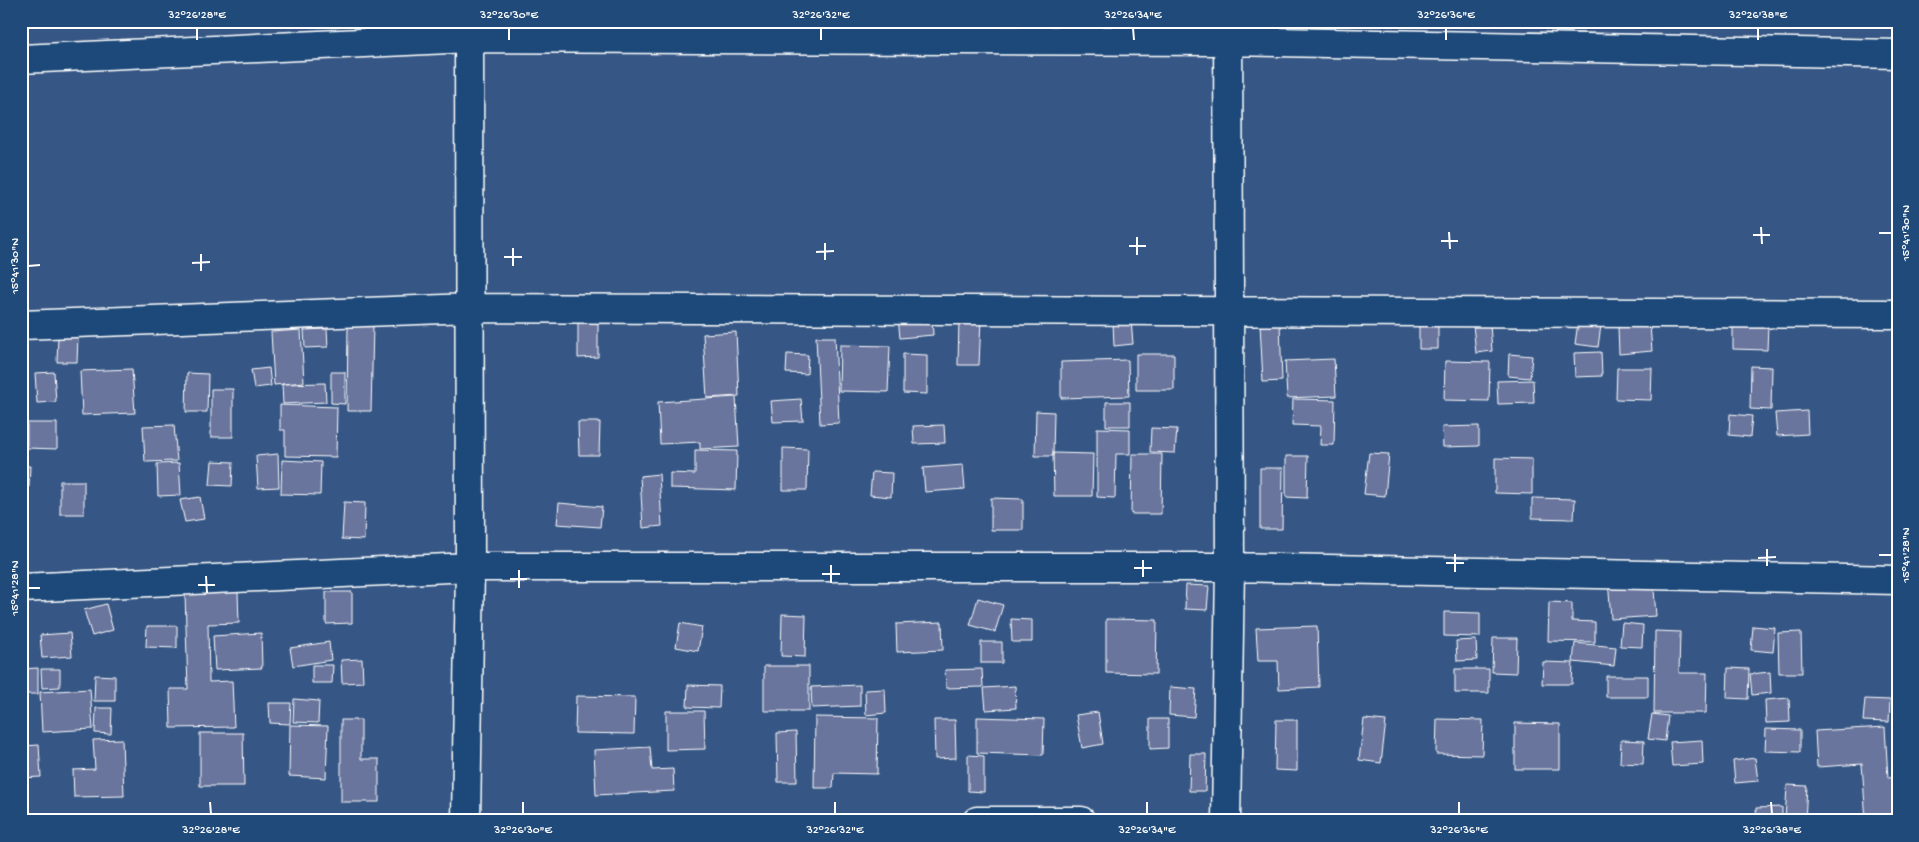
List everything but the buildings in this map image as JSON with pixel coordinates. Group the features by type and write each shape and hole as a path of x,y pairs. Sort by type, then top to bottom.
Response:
{"street":[{"path":"466,821 470,567 469,30"},
{"path":"21,59 469,30 1228,31 1898,54"},
{"path":"1226,821 1230,567 1228,31"},
{"path":"21,325 470,308 1898,314"},
{"path":"21,588 470,567 1230,567 1898,580"},
{"path":"977,821 1081,821"}]}
